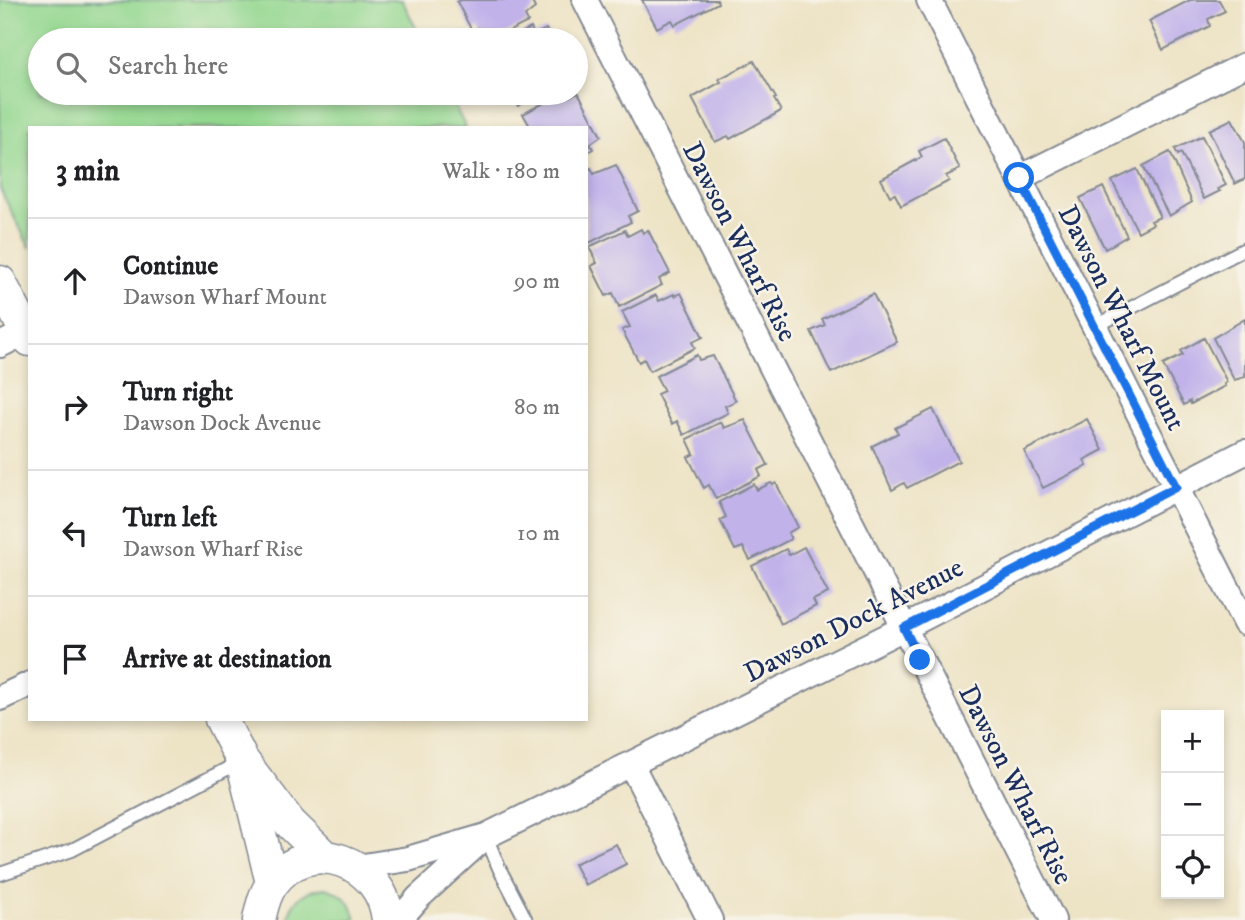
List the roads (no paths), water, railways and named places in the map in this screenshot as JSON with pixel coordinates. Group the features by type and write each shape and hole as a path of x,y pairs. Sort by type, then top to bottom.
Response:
{"street":[{"name":"Dawson Wharf Rise","path":"585,0 1053,920"},
{"name":"Dawson Wharf Mount","path":"929,0 1245,623"},
{"path":"1019,178 1245,65"},
{"path":"0,282 18,339"},
{"name":"Dawson Dock Avenue","path":"357,867 408,859 486,836 904,628 1245,453"},
{"path":"0,698 28,685"},
{"path":"222,721 242,760 290,823 325,858"},
{"path":"242,760 272,883"},
{"path":"631,764 710,920"},
{"name":"Dawson Dock Avenue","path":"399,920 419,897 486,836"},
{"path":"260,920 263,901 272,883 287,869 305,860 325,858 345,861 363,870 378,886 387,906 388,920"}],"lane":[{"path":"1094,327 1245,249"},
{"path":"0,873 72,850 242,760"},
{"path":"486,836 526,920"}]}
